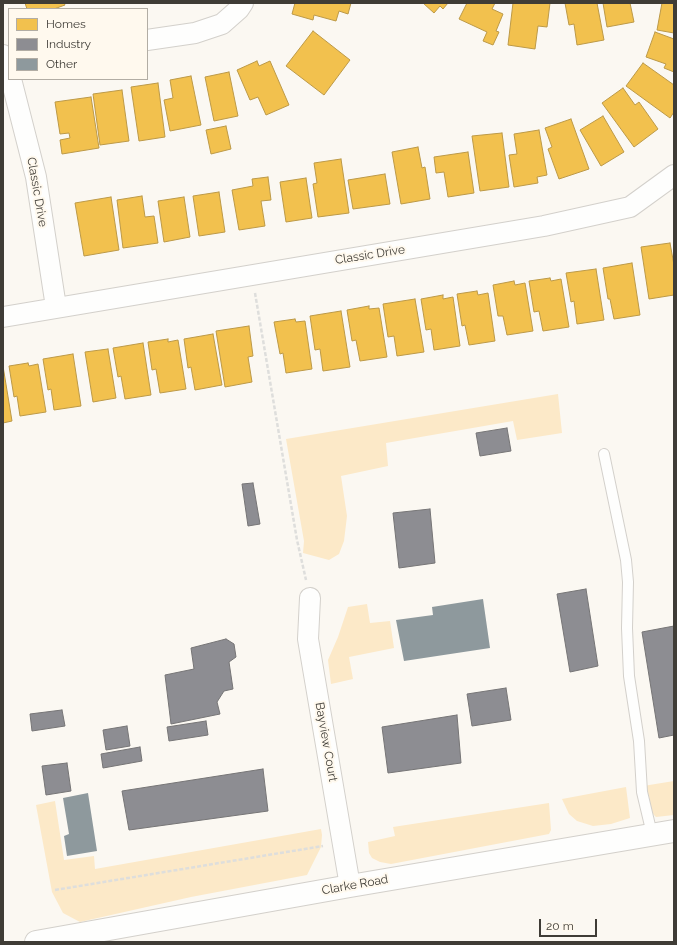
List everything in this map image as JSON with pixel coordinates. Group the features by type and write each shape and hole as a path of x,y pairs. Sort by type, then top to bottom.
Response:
{"main road":[{"name":"Clarke Road","path":"36,942 674,830"}],"street":[{"path":"148,40 195,33 222,24 243,3"},
{"name":"Classic Drive","path":"11,80 36,177 56,307"},
{"name":"Classic Drive","path":"3,316 544,226 630,207 674,175"},
{"name":"Bayview Court","path":"310,598 308,639 350,886"}],"lane":[{"path":"604,454 626,560 628,582 627,628 629,676 639,741 642,792 652,834"}],"path":[{"path":"256,301 297,540 310,598"},
{"path":"55,890 324,846"}],"shaded area":[{"path":"558,394 562,433 517,440 513,421 386,443 388,466 341,476 347,516 344,541 339,554 329,560 303,553 304,541 286,439"},
{"path":"367,604 370,623 390,621 394,648 349,657 353,679 331,684 328,660 338,637 348,607"},
{"path":"674,781 674,815 656,817 649,810 643,786"},
{"path":"626,787 630,818 611,824 593,826 577,821 569,814 562,799"},
{"path":"55,801 64,860 94,856 95,869 321,829 321,847 307,875 191,897 80,922 63,913 52,892 36,805"},
{"path":"549,803 551,830 549,834 391,864 380,862 372,858 369,853 368,842 395,836 393,827"}],"building: Homes":[{"path":"25,3 64,3 65,5 57,8 27,8"},
{"path":"295,3 351,3 348,14 339,11 336,21 314,15 313,20 292,14"},
{"path":"423,3 448,3 443,9 440,6 434,13"},
{"path":"467,3 495,3 492,9 503,14 496,31 499,32 493,45 483,41 487,32 459,19"},
{"path":"513,3 550,3 547,27 538,26 535,49 508,45"},
{"path":"565,3 597,3 604,40 577,45 574,24 569,25"},
{"path":"603,3 630,3 634,22 607,27"},
{"path":"662,3 674,3 674,33 657,30"},
{"path":"313,31 350,60 324,95 286,66"},
{"path":"655,32 674,39 674,72 664,68 666,64 646,57"},
{"path":"257,61 259,66 270,61 289,105 266,115 258,97 250,100 237,70"},
{"path":"643,63 674,85 674,112 670,118 626,86"},
{"path":"229,72 238,116 214,121 205,77"},
{"path":"191,76 201,125 170,131 164,100 173,98 170,80"},
{"path":"158,83 165,137 139,141 131,87"},
{"path":"623,88 635,105 639,102 658,129 634,147 602,103"},
{"path":"122,90 129,141 100,145 93,94"},
{"path":"91,97 99,148 62,154 60,140 70,138 69,133 60,134 55,102"},
{"path":"603,116 624,152 601,166 580,130"},
{"path":"571,119 589,169 559,179 548,149 552,147 545,128"},
{"path":"226,126 231,149 211,154 206,130"},
{"path":"539,130 547,175 537,177 538,183 514,187 509,155 517,154 514,134"},
{"path":"502,133 509,187 480,191 472,136"},
{"path":"418,147 422,168 425,167 430,199 401,204 392,152"},
{"path":"468,152 474,193 448,197 444,172 436,173 434,157"},
{"path":"341,159 349,213 318,217 313,184 317,183 314,163"},
{"path":"385,174 390,204 353,209 348,180"},
{"path":"268,177 271,200 261,201 265,226 239,230 232,190 253,186 252,179"},
{"path":"306,178 312,218 286,222 280,182"},
{"path":"219,192 225,232 199,236 193,196"},
{"path":"142,196 145,217 154,216 158,243 123,248 117,200"},
{"path":"111,197 119,250 84,256 75,203"},
{"path":"184,197 190,237 164,242 158,201"},
{"path":"670,243 674,265 674,295 649,299 641,247"},
{"path":"632,263 640,315 614,319 610,299 608,299 603,268"},
{"path":"596,269 604,320 577,324 574,301 571,302 566,273"},
{"path":"550,278 551,281 561,279 569,327 543,331 539,311 534,312 529,281"},
{"path":"514,281 515,285 525,283 533,331 507,335 503,316 498,316 493,285"},
{"path":"477,291 478,295 488,293 495,341 469,345 465,325 462,326 457,294"},
{"path":"443,295 443,299 453,297 460,346 434,350 431,329 426,330 421,299"},
{"path":"415,299 424,352 397,356 394,336 388,337 383,304"},
{"path":"369,306 369,309 379,308 387,357 360,361 356,340 352,341 347,310"},
{"path":"341,311 350,367 323,371 320,349 315,350 310,316"},
{"path":"295,319 296,322 305,321 312,369 286,373 283,353 280,354 274,322"},
{"path":"249,326 253,356 248,357 252,382 225,387 216,331"},
{"path":"213,334 222,385 195,390 191,367 188,368 184,339"},
{"path":"168,339 168,342 178,340 186,389 160,393 156,369 152,370 148,342"},
{"path":"143,343 151,395 125,399 121,376 118,377 113,348"},
{"path":"108,349 116,398 93,402 85,352"},
{"path":"73,354 81,406 54,410 51,389 48,390 43,359"},
{"path":"28,363 29,366 38,364 46,412 20,416 17,396 14,397 9,366"},
{"path":"3,366 12,421 3,423"}],"building: Industry":[{"path":"507,428 511,451 480,456 476,433"},
{"path":"253,483 260,524 248,526 242,484"},
{"path":"430,509 435,563 399,568 393,513"},
{"path":"586,589 598,666 570,672 557,594"},
{"path":"674,626 674,735 659,738 642,632"},
{"path":"226,639 234,644 236,657 229,662 233,689 224,691 217,702 220,714 171,724 165,675 194,669 191,648"},
{"path":"506,688 511,720 472,726 467,694"},
{"path":"62,710 65,726 32,731 30,714"},
{"path":"457,715 461,763 388,773 382,727"},
{"path":"206,721 208,735 169,741 167,727"},
{"path":"127,726 130,746 106,750 103,730"},
{"path":"140,747 142,761 103,768 101,754"},
{"path":"67,763 71,791 46,795 42,766"},
{"path":"263,769 268,811 129,830 122,791"}],"building: Other":[{"path":"483,599 490,648 404,661 396,620 433,615 432,607"},
{"path":"88,793 97,851 67,856 64,836 69,834 63,798"}]}
